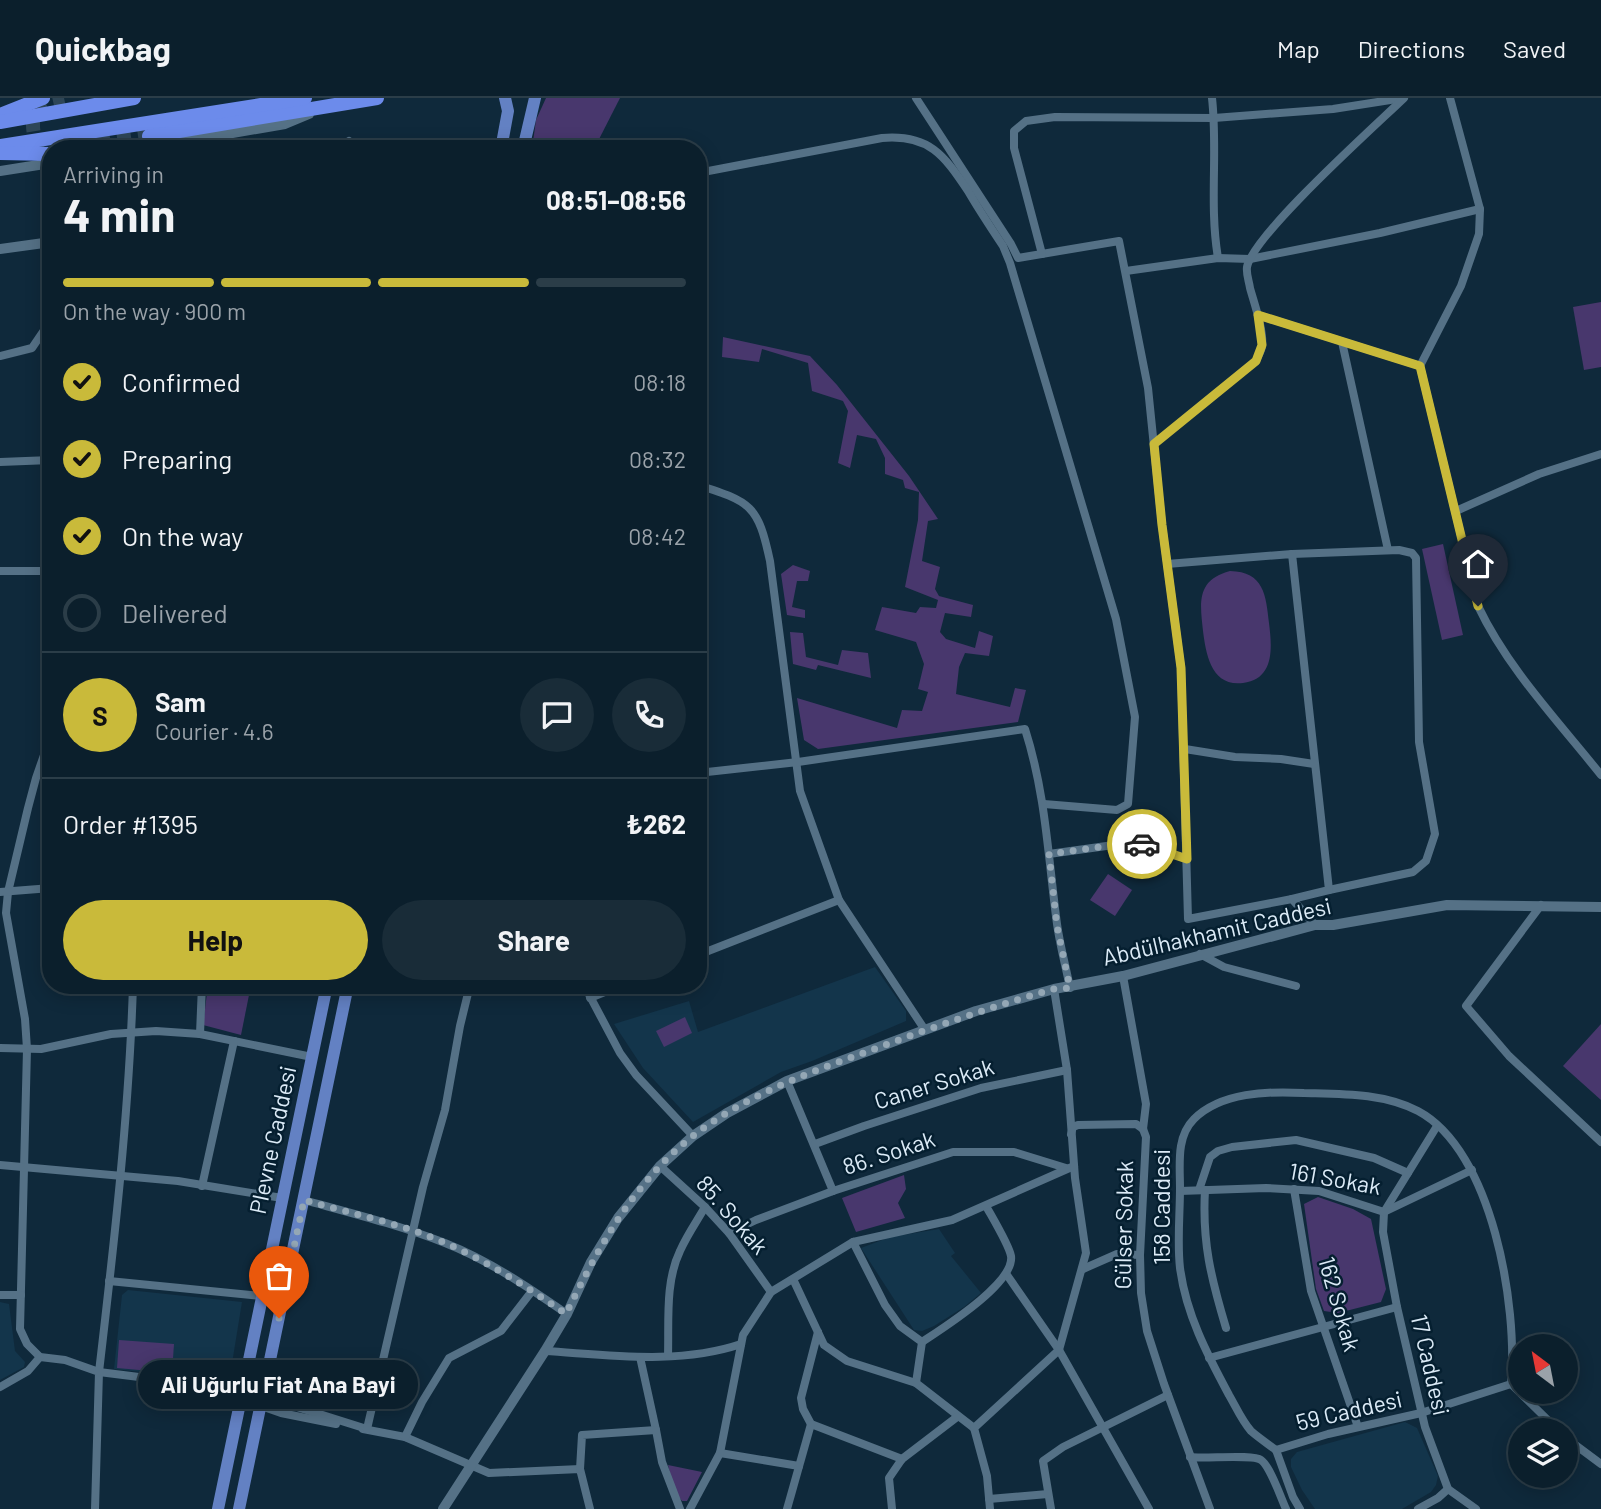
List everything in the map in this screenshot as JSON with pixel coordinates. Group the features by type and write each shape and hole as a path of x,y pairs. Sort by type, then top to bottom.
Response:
{"highway":[{"path":"0,115 43,98"},
{"path":"0,122 134,98"},
{"path":"0,146 304,98"},
{"path":"149,136 377,98"},
{"path":"0,153 42,154"}],"main road":[{"path":"503,140 508,111 505,98"},
{"path":"525,140 535,98"},
{"path":"211,140 285,124 324,107"},
{"path":"0,171 42,164"},
{"path":"0,249 42,243"},
{"name":"Abdülhakhamit Caddesi","path":"443,1509 545,1351 591,1262 618,1218 660,1166 693,1136 727,1113 787,1081 976,1011 1054,989 1070,988 1315,925 1333,925 1447,905 1601,907"},
{"name":"Plevne Caddesi","path":"218,1509 325,994"},
{"name":"Plevne Caddesi","path":"239,1509 346,994"}],"street":[{"path":"916,98 1012,244 1018,258 1119,241 1148,388 1167,564 1181,668 1188,919 1413,872 1426,861 1436,834 1419,742 1416,558 1412,553 1388,550 1167,564"},
{"path":"1212,98 1213,228 1218,258"},
{"path":"1042,254 1014,148 1014,131 1026,121 1055,117 1214,118 1333,108 1404,98"},
{"path":"1154,444 1256,361 1262,345 1258,315 1247,277 1250,259 1286,214 1404,98"},
{"path":"1450,98 1480,209 1479,234 1461,286 1420,366 1471,584 1489,629 1510,662 1601,775"},
{"path":"707,171 882,138 908,138 924,143 943,156 1003,247 1010,262 1116,619 1135,717 1128,804 1117,810 1044,804"},
{"path":"1126,271 1218,258 1250,259 1380,233 1480,209"},
{"path":"1258,315 1420,366"},
{"path":"0,356 32,348 42,333"},
{"path":"1342,342 1388,550"},
{"path":"1456,511 1539,474 1601,454"},
{"path":"0,462 42,460"},
{"path":"707,488 752,508 763,530 770,561 800,792 839,900 925,1030"},
{"path":"1292,554 1329,890"},
{"path":"0,571 42,569"},
{"path":"707,772 798,762 1025,729 1044,804 1057,926 1070,988"},
{"path":"1185,749 1234,757 1281,759 1314,764"},
{"path":"42,761 4,892 25,1018 27,1049 20,1329 27,1344 40,1357 65,1360 99,1372 243,1390 281,1413 405,1437 489,1473 580,1469"},
{"path":"1049,854 1135,842 1187,859"},
{"path":"4,892 42,889"},
{"path":"1292,899 1315,925"},
{"path":"707,951 839,900"},
{"path":"1541,905 1466,1006 1509,1056 1601,1142"},
{"path":"1200,954 1224,967 1296,986"},
{"name":"Gülser Sokak","path":"1123,975 1146,1104 1140,1255 1141,1293 1147,1331 1210,1509"},
{"path":"974,1428 1059,1350 1083,1269 1086,1252 1070,1167 1067,1070 1054,989"},
{"path":"94,1509 99,1372 132,1032 133,994"},
{"path":"200,1034 202,994"},
{"path":"367,1429 413,1231 445,1110 468,994"},
{"path":"588,994 620,1053 636,1075 693,1136"},
{"path":"590,998 600,994"},
{"path":"0,1048 41,1049 111,1034 156,1031 200,1034 312,1056"},
{"path":"202,1186 234,1041"},
{"name":"Caner Sokak","path":"815,1144 967,1092 1067,1070"},
{"path":"787,1081 833,1191"},
{"name":"158 Caddesi","path":"1276,1450 1246,1424 1209,1358 1194,1326 1180,1268 1181,1137 1193,1120 1211,1105 1242,1096 1290,1092 1362,1095 1394,1101 1419,1112 1448,1134 1472,1170 1493,1224 1507,1294 1511,1334"},
{"path":"1071,1134 1073,1127 1079,1125 1136,1124 1143,1129"},
{"name":"161 Sokak","path":"1180,1191 1266,1188 1319,1191 1384,1212 1437,1126"},
{"path":"1226,1328 1209,1272 1203,1222 1202,1190 1210,1157 1232,1147 1296,1139 1374,1158 1408,1173"},
{"name":"86. Sokak","path":"729,1233 833,1191 953,1152 1014,1152 1070,1167"},
{"path":"0,1165 119,1174 282,1198"},
{"name":"85. Sokak","path":"660,1166 729,1233 771,1292"},
{"path":"690,1509 720,1453 743,1335 771,1292 853,1242 952,1220 1070,1167"},
{"path":"1384,1212 1472,1170"},
{"name":"162 Sokak","path":"1294,1189 1311,1291 1358,1427"},
{"path":"304,1200 413,1231 448,1244 501,1270 566,1314"},
{"path":"916,1383 922,1342 980,1300 1007,1275 1011,1256 986,1206"},
{"path":"668,1356 672,1276 679,1252 705,1207"},
{"name":"17 Caddesi","path":"1384,1212 1383,1232 1421,1413 1448,1489"},
{"path":"853,1242 885,1305 900,1326 922,1342"},
{"path":"1083,1269 1117,1254 1140,1255"},
{"path":"1007,1275 1059,1350 1149,1509"},
{"path":"793,1279 824,1345 847,1362 916,1383 974,1428 987,1476 989,1504 1048,1494"},
{"path":"109,1280 262,1296"},
{"path":"405,1437 422,1402 449,1358 501,1331 532,1291"},
{"path":"0,1295 21,1295"},
{"path":"1209,1358 1397,1307"},
{"path":"818,1332 801,1398 811,1424 902,1459"},
{"path":"545,1351 640,1357 668,1356 712,1354 741,1344"},
{"path":"0,1387 28,1371 40,1357"},
{"path":"640,1357 670,1488 680,1509"},
{"name":"59 Caddesi","path":"1276,1450 1421,1413 1508,1385"},
{"path":"1051,1509 1043,1461 1063,1447 1168,1395"},
{"path":"1531,1404 1546,1418"},
{"path":"892,1509 889,1478 902,1459 957,1417"},
{"path":"787,1509 811,1424"},
{"path":"590,1509 580,1469 582,1435 656,1430"},
{"path":"1578,1447 1601,1464"},
{"path":"1276,1450 1300,1509"},
{"path":"720,1453 799,1466"},
{"path":"1190,1457 1207,1459 1251,1456 1260,1459 1266,1465 1286,1509"},
{"path":"1418,1509 1448,1489 1476,1509"}],"shaded area":[{"path":"546,98 620,98 599,140 533,140 536,120"},
{"path":"1601,302 1601,367 1584,370 1573,307"},
{"path":"723,337 810,356 837,385 909,476 938,519 928,521 922,561 940,567 935,589 939,596 973,605 971,617 945,613 940,632 946,639 975,648 979,631 993,636 989,656 965,653 959,667 956,694 1010,707 1015,688 1026,690 1018,722 818,749 804,740 797,698 897,728 902,710 922,711 928,692 918,689 924,664 916,642 875,630 882,607 916,613 920,607 936,608 938,600 905,587 918,520 919,492 905,488 903,480 885,474 885,458 876,439 857,435 850,468 838,463 848,411 843,401 812,391 808,363 762,349 759,362 722,357"},
{"path":"1443,544 1463,635 1442,640 1422,549"},
{"path":"793,565 810,571 808,581 797,581 792,607 805,610 805,618 787,615 781,574"},
{"path":"1230,571 1241,572 1256,581 1264,595 1268,613 1271,651 1266,669 1253,680 1243,683 1232,683 1217,674 1209,659 1203,631 1201,602 1206,587 1211,580"},
{"path":"790,632 803,633 806,657 838,665 842,650 868,653 871,678 818,665 816,670 793,664"},
{"path":"1108,874 1132,890 1115,916 1090,900"},
{"path":"875,967 906,1011 906,1021 781,1072 693,1122 643,1068 614,1024 689,1001 698,1032"},
{"path":"207,994 249,994 241,1035 203,1025"},
{"path":"685,1017 692,1033 664,1047 656,1031"},
{"path":"1601,1024 1601,1100 1563,1066"},
{"path":"904,1175 906,1189 898,1203 905,1218 856,1232 842,1198"},
{"path":"1318,1197 1353,1209 1371,1219 1386,1289 1381,1302 1338,1313 1324,1311 1316,1289 1304,1204"},
{"path":"939,1229 955,1253 951,1256 981,1293 934,1326 922,1331 914,1330 861,1248 890,1237"},
{"path":"128,1290 242,1302 229,1382 114,1369 122,1295"},
{"path":"0,1302 9,1304 15,1351 25,1362 24,1367 0,1380"},
{"path":"119,1340 174,1344 172,1373 117,1368"},
{"path":"1405,1422 1417,1428 1438,1476 1431,1492 1402,1509 1315,1509 1291,1467 1291,1459 1297,1452"},
{"path":"668,1465 702,1472 687,1501 682,1501 676,1493"}],"tunnel":[{"path":"42,148 34,135 35,113 42,103 64,98"},
{"path":"120,140 149,136"}],"way so far":[{"path":"279,1318 304,1200 413,1231 448,1244 501,1270 566,1314 591,1262 618,1218 646,1183 660,1166 693,1136 727,1113 787,1081 976,1011 1054,989 1070,988 1057,926 1049,854 1135,842 1142,844"}],"place":[{"name":"Ali Uğurlu Fiat Ana Bayi","path":"279,1318"}],"route":[{"path":"1142,844 1187,859 1181,668 1154,444 1256,361 1262,345 1258,315 1420,366 1478,606"}]}
